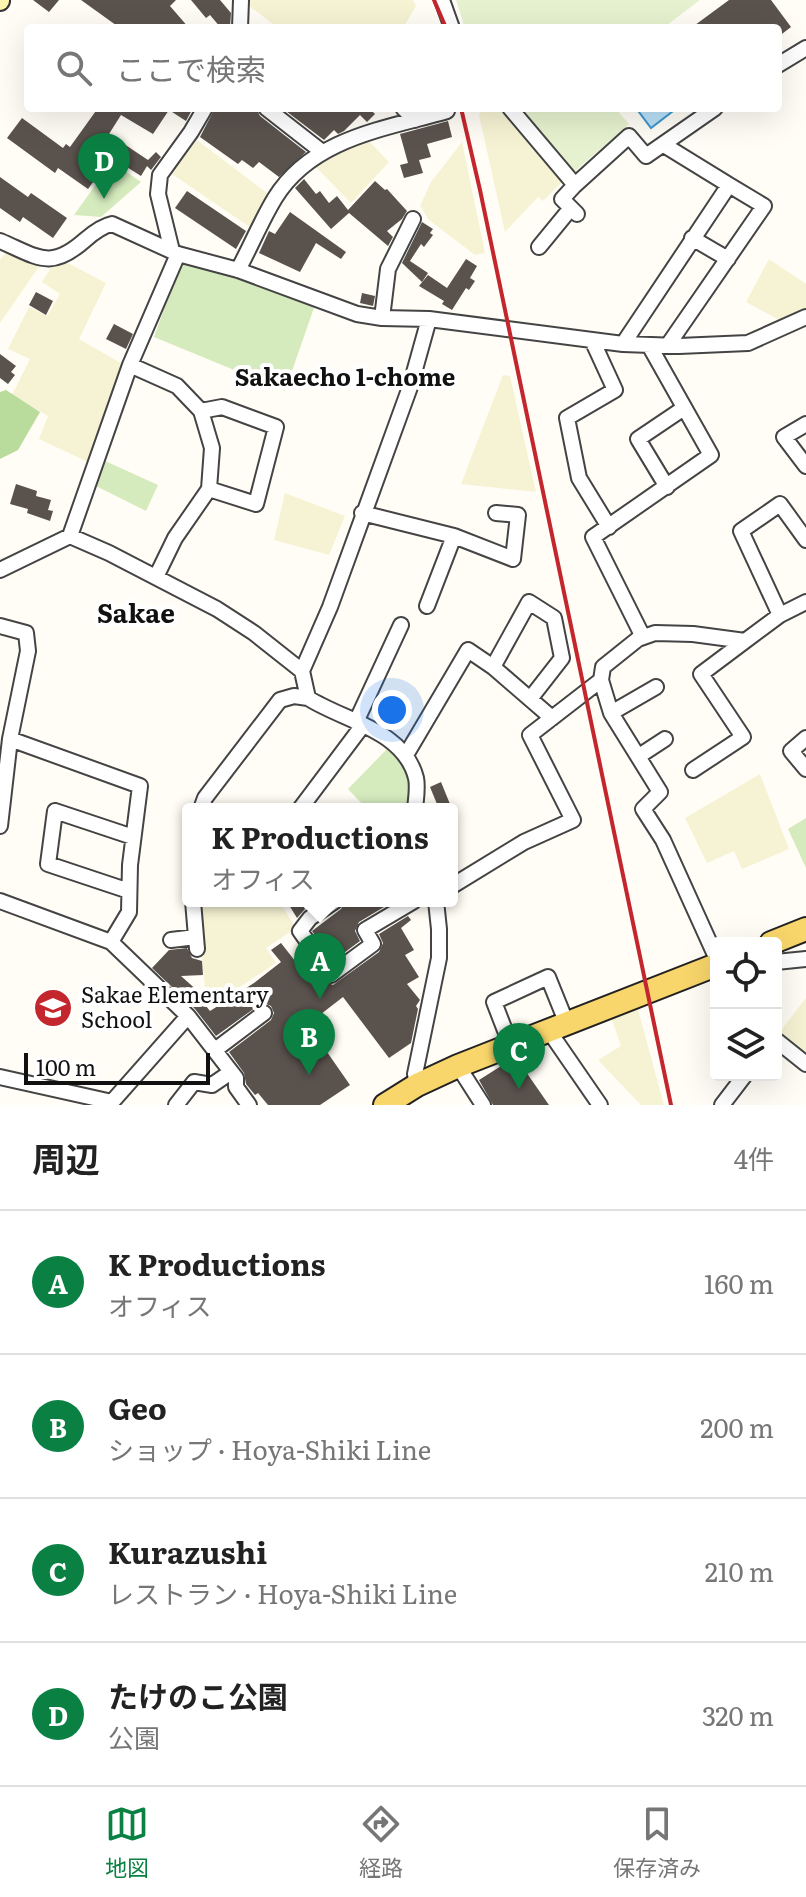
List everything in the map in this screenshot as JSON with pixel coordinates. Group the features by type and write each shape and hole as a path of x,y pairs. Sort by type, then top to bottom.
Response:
{"main road":[{"path":"782,939 806,929"},
{"path":"385,1105 417,1085 458,1066 710,967"}],"street":[{"path":"240,24 241,0"},
{"path":"442,0 451,24"},
{"path":"782,63 806,48"},
{"path":"0,570 70,536 130,365 175,252 158,194 160,175 203,112"},
{"path":"271,112 321,151"},
{"path":"407,112 415,120"},
{"path":"238,270 276,196 321,151 368,132 443,112"},
{"path":"513,112 575,185"},
{"path":"539,247 575,212 562,199 629,136 646,156 709,112"},
{"path":"664,145 764,206 668,345"},
{"path":"623,344 729,185"},
{"path":"382,318 388,269 413,219"},
{"path":"0,241 40,258 60,258 109,224 175,252 238,270 357,314 429,319 623,344 748,343 806,317"},
{"path":"692,238 728,259"},
{"path":"308,698 302,671 330,607 410,387 429,319"},
{"path":"592,340 615,390 567,418 579,478 609,527"},
{"path":"643,637 593,537 711,455 649,345"},
{"path":"130,365 177,386 201,411 212,448 209,489 175,538 156,577"},
{"path":"201,411 222,407 276,427 256,504 209,489"},
{"path":"667,487 638,439 684,408"},
{"path":"806,424 784,437 806,466"},
{"path":"780,615 741,531 780,504 806,540"},
{"path":"362,513 454,536 513,559 518,515 496,513"},
{"path":"70,536 156,577 241,624 302,671"},
{"path":"427,606 454,536"},
{"path":"493,667 529,602 554,618 562,658 530,699"},
{"path":"693,770 743,737 701,674 780,615 806,602"},
{"path":"304,803 359,723 401,625"},
{"path":"0,626 26,633 28,651 4,758 0,826"},
{"path":"710,944 663,840 643,809 660,792 611,713 601,680 603,667 643,637 655,633 745,641"},
{"path":"406,755 468,650 493,667 552,718"},
{"path":"458,882 524,842 573,820 530,735 601,680"},
{"path":"611,713 656,687"},
{"path":"203,803 280,700 294,696 308,698 392,740 406,755 416,779 415,803"},
{"path":"0,706 16,709"},
{"path":"806,738 791,751 806,769"},
{"path":"10,739 140,786 133,837 129,912 111,942"},
{"path":"639,756 665,739"},
{"path":"129,891 48,864 55,811 133,837"},
{"path":"0,901 111,942 188,1016 236,1078 236,1087 249,1105"},
{"path":"171,940 197,943 194,907"},
{"path":"326,907 310,918 300,931 331,975 373,944 365,930 404,907"},
{"path":"417,1085 415,1074 439,958 437,907"},
{"path":"782,961 806,959"},
{"path":"511,1046 494,1002 548,977 558,1027 600,1105"},
{"path":"215,1050 264,1013"},
{"path":"0,1077 95,1102 112,1102 188,1016"},
{"path":"782,1045 806,1064"},
{"path":"458,1066 483,1105"},
{"path":"176,1105 194,1082 212,1085 231,1072"},
{"path":"722,1105 740,1081"}],"shaded area":[{"path":"247,0 413,0 416,6 405,24 273,24 248,5"},
{"path":"481,112 508,112 565,179 543,201 538,197 505,232"},
{"path":"365,137 389,162 351,203 314,165"},
{"path":"197,140 271,196 254,230 169,172"},
{"path":"462,142 485,253 475,255 429,220 420,206 431,182"},
{"path":"6,252 40,265 0,323 0,260"},
{"path":"769,259 806,284 806,309 779,320 746,302"},
{"path":"62,260 106,283 79,339 126,366 90,463 39,439 48,416 12,395 30,359 8,349 29,307 47,316 60,294 42,282 54,263"},
{"path":"503,375 510,376 536,492 461,484"},
{"path":"285,493 345,516 329,555 274,540"},
{"path":"760,774 789,849 742,869 734,851 707,863 685,818"},
{"path":"198,907 283,907 296,928 266,948 276,963 211,1006 206,1000"},
{"path":"806,998 806,1057 782,1037 782,1029"},
{"path":"637,1006 664,1105 641,1105 598,1060 621,1046 611,1017"}],"green space":[{"path":"456,0 700,0 668,24 464,24"},
{"path":"522,112 618,112 629,124 574,172"},
{"path":"112,162 141,182 101,217 74,215"},
{"path":"181,261 239,276 316,302 285,391 154,337"},
{"path":"6,390 40,412 18,450 0,459 0,392"},
{"path":"103,460 158,485 146,511 94,485"},
{"path":"388,748 408,776 409,803 361,803 348,789"},
{"path":"806,818 806,868 788,829"}],"water":[{"path":"639,112 672,112 651,128"}],"building":[{"path":"33,0 59,0 49,12"},
{"path":"81,0 176,0 170,6 186,24 114,24"},
{"path":"191,0 220,0 231,13 230,24 218,24 210,15 206,18"},
{"path":"729,0 771,0 791,27 782,34 782,24 696,24"},
{"path":"95,112 168,112 153,134 121,115 109,134 148,160 156,152 161,157 151,170 147,166 141,176 111,157 88,189 58,168 55,173 7,138 22,118 63,148 66,144 70,147"},
{"path":"172,112 191,112 186,121"},
{"path":"213,112 258,112 306,152 279,177 259,162 253,168 242,160 238,164 200,137"},
{"path":"287,112 375,114 367,122 360,115 344,131 338,134 334,130 324,140"},
{"path":"448,121 452,137 427,144 431,157 419,160 423,173 404,178 400,165 408,163 400,134"},
{"path":"0,177 28,197 31,193 67,218 53,238 23,217 20,222 0,208"},
{"path":"304,179 316,194 320,191 329,203 337,196 348,210 375,181 407,211 387,231 393,237 388,246 349,213 331,229 295,188"},
{"path":"187,191 246,231 236,249 175,208"},
{"path":"290,212 346,252 341,259 316,243 300,272 259,253 269,231 275,234"},
{"path":"422,222 433,229 430,233 433,235 424,247 421,244 410,261 428,273 422,282 402,263"},
{"path":"466,259 477,266 470,278 475,281 469,290 466,288 452,310 442,304 444,301 419,286 428,275 447,288"},
{"path":"36,292 53,301 46,315 29,305"},
{"path":"362,293 375,296 373,306 360,303"},
{"path":"114,324 133,334 126,349 106,339"},
{"path":"0,354 16,366 11,372 15,375 8,384 0,378"},
{"path":"16,484 37,491 36,496 51,500 48,510 53,511 50,521 27,513 28,509 10,504"},
{"path":"441,782 450,803 437,803 430,787"},
{"path":"290,907 305,909 297,918"},
{"path":"384,907 359,922 355,931 360,941 333,961 312,931 341,909"},
{"path":"408,916 411,920 401,928 414,950 405,955 419,977 407,984 420,1000 416,1006 411,1043 389,1058 343,997 312,1021 316,1025 311,1029 350,1085 320,1105 268,1105 246,1084 244,1073 229,1052 271,1020 274,1013 271,1006 264,1003 259,1005 216,1036 195,1009 152,968 169,950 187,948 192,958 202,961 203,975 181,976 200,993 198,996 210,1011 281,962 271,950 281,943 299,966 308,959 323,981 333,985 379,952 383,943 379,934"},
{"path":"517,1059 549,1105 493,1105 479,1080"}],"railway":[{"path":"434,0 444,24"},
{"path":"462,112 671,1105"}],"place":[{"name":"たけのこ公園","path":"104,199"},
{"name":"K Productions","path":"320,999"},
{"name":"Sakae Elementary School","path":"53,1008"},
{"name":"Geo","path":"309,1075"},
{"name":"Kurazushi","path":"519,1089"}],"district":[{"name":"Sakaecho 1-chome","path":"345,378"},
{"name":"Sakae","path":"136,614"}]}
